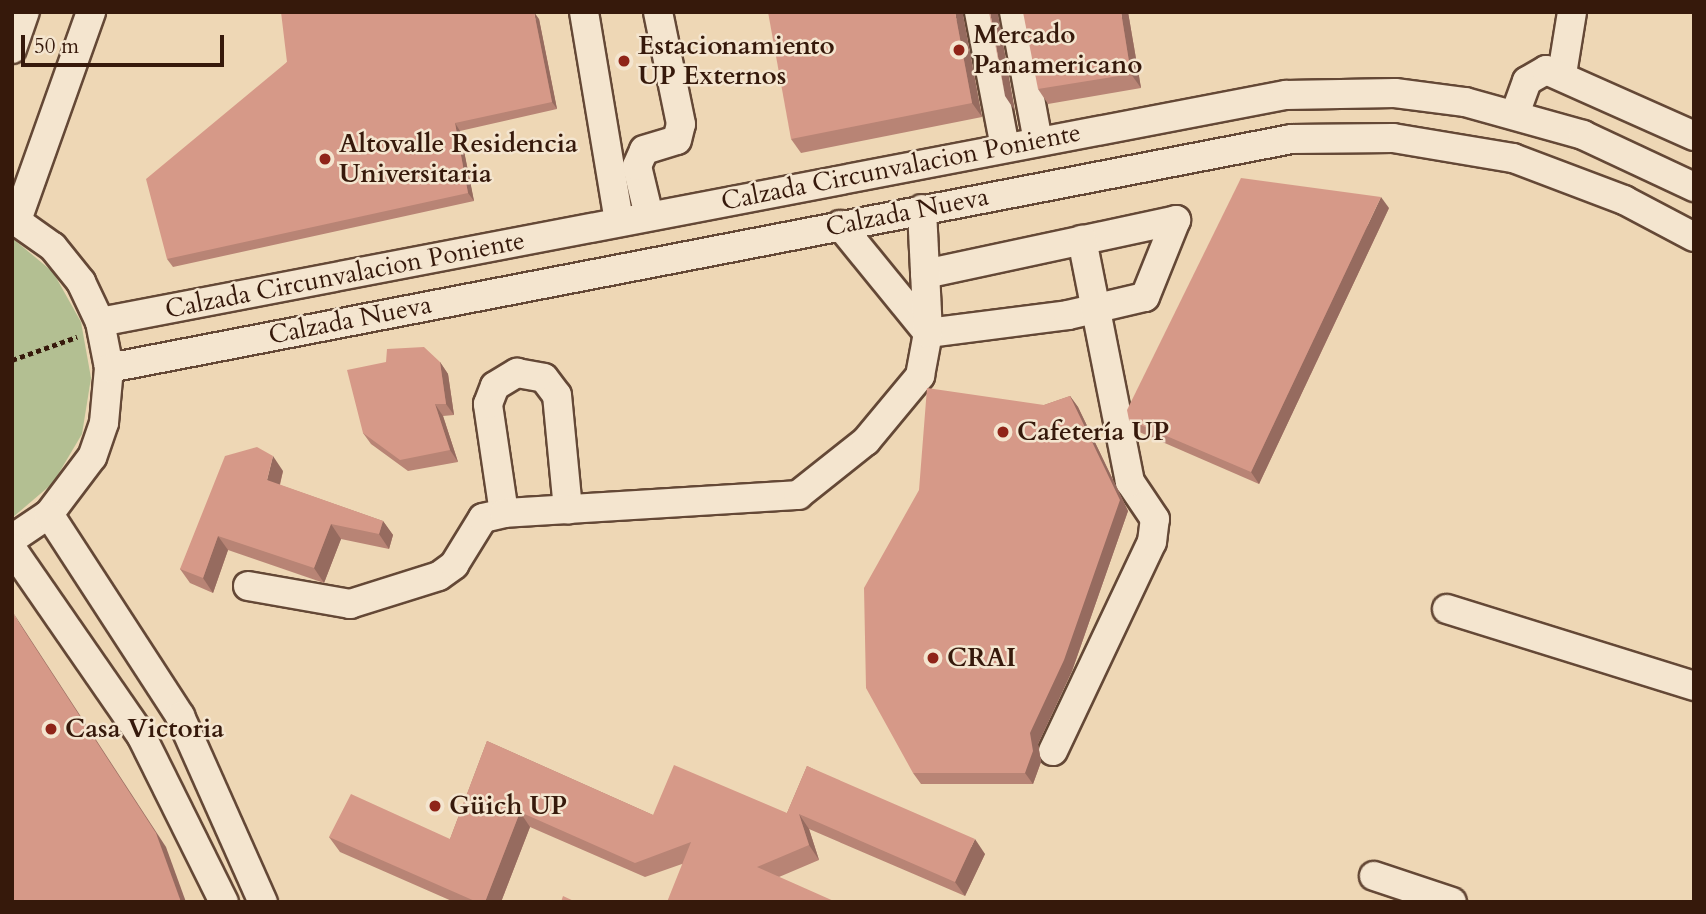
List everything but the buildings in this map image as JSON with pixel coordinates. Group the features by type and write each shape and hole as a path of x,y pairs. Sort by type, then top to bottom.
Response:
{"street":[{"path":"12,49 25,12"},
{"path":"12,539 49,514 92,457 104,423 109,368 101,326 74,273 15,219 91,12"},
{"path":"584,12 619,222"},
{"path":"607,155 644,150 677,140 681,124 658,12"},
{"path":"979,12 1005,147"},
{"path":"1014,12 1038,141"},
{"path":"1562,74 1572,12"},
{"path":"1515,114 1527,81 1546,71 1562,74 1694,136"},
{"name":"Calzada Circunvalacion Poniente","path":"101,326 649,216 1286,95 1395,93 1515,114 1583,135 1694,187"},
{"path":"1575,179 1583,135"},
{"name":"Calzada Nueva","path":"109,368 1234,148 1345,136 1457,145 1575,179 1694,237"},
{"path":"644,150 637,166 649,216"},
{"path":"248,586 350,604 439,576 454,565 483,518 504,513 799,495 866,441 920,376 928,333 922,209"},
{"path":"925,274 1176,220 1145,297 1093,309 928,333"},
{"path":"840,225 928,333"},
{"path":"1053,751 1152,542 1155,519 1130,482 1093,309 1082,240"},
{"path":"504,513 488,404 495,386 517,373 544,378 558,395 568,509"},
{"path":"49,514 180,716 263,902"},
{"path":"12,549 142,737 224,902"},
{"path":"1447,610 1694,686"},
{"path":"1374,876 1452,902"}],"path":[{"path":"12,360 101,326"}],"green space":[{"path":"12,238 53,272 81,322 91,378 82,434 53,483 12,518"}],"place":[{"name":"Mercado Panamericano","path":"959,50"},
{"name":"Estacionamiento UP Externos","path":"624,61"},
{"name":"Altovalle Residencia Universitaria","path":"325,159"},
{"name":"Cafetería UP","path":"1003,432"},
{"name":"CRAI","path":"933,658"},
{"name":"Casa Victoria","path":"51,729"},
{"name":"Güich UP","path":"435,806"}]}
